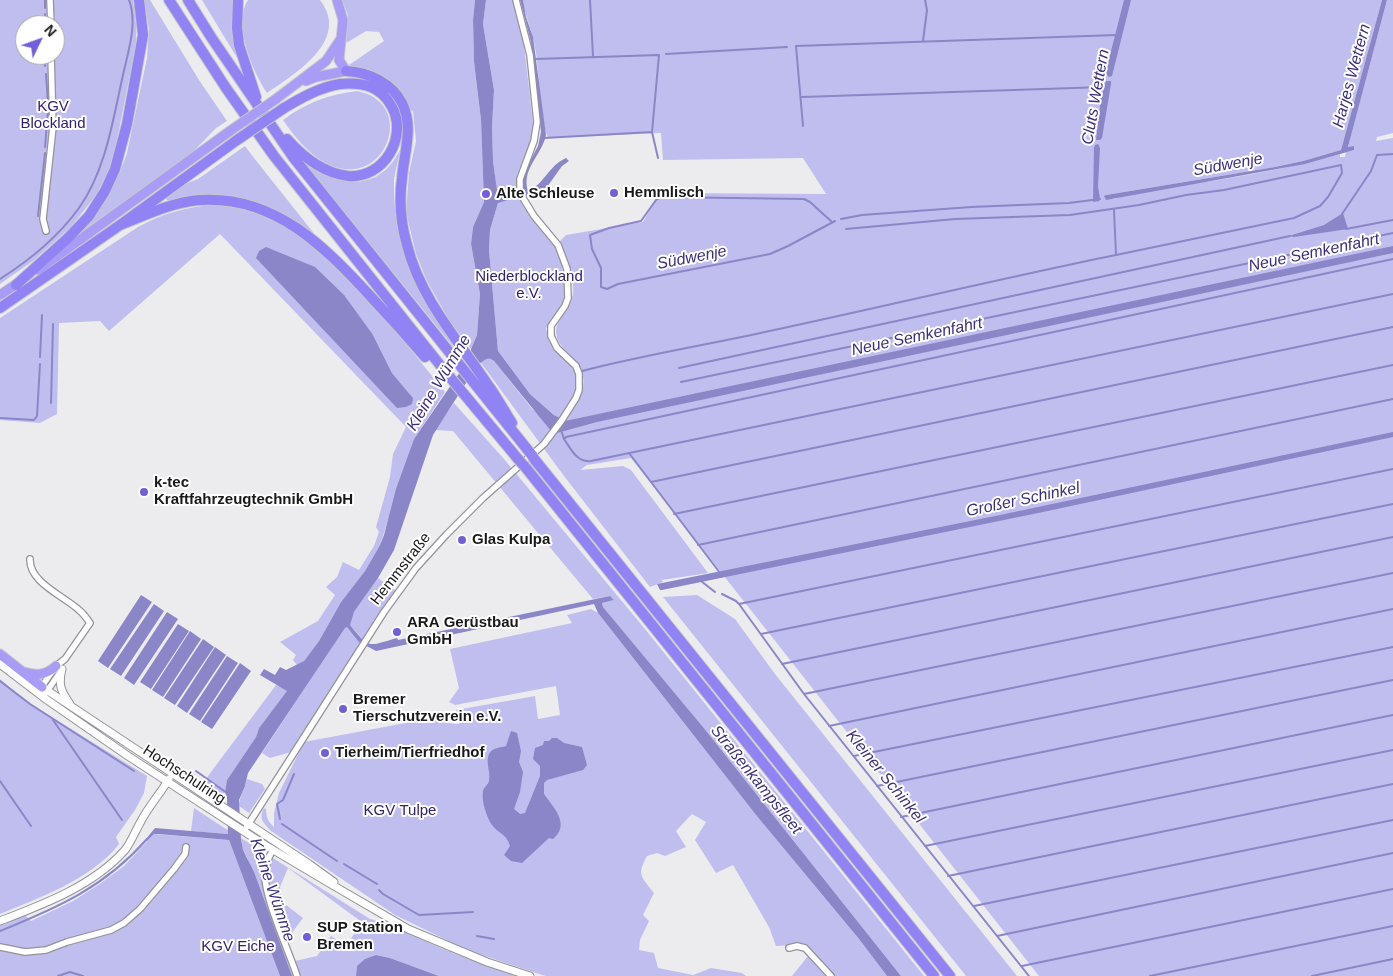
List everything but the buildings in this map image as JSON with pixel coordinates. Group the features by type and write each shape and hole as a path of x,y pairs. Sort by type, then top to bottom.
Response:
{"highway":[{"path":"16,285 69,237 89,216 105,192 115,168 131,108 144,35 139,0"},
{"path":"169,0 221,80 274,156 441,371"},
{"path":"188,0 210,37 292,157 950,976"},
{"path":"238,0 237,28 239,44 257,100"},
{"path":"337,0 343,20 339,60 346,71"},
{"path":"0,308 120,225 234,136 276,99 326,62 340,40"},
{"path":"290,89 316,77 346,71 378,80 398,96 405,109 409,126 401,179 401,216 406,245 426,293 459,344 489,385 530,454"},
{"path":"0,295 234,136 284,108 322,90 339,84 359,84 378,90 387,98 395,112 398,123 398,135 389,156 377,168 364,174 349,176 332,172 315,164 294,147 257,100 244,86"},
{"path":"120,225 167,207 199,200 229,201 256,207 281,218 312,238 339,263 441,371 526,468 934,976"},
{"path":"0,654 42,692"},
{"path":"21,672 32,675 42,674 59,667"}],"street":[{"path":"50,0 51,15"},
{"name":"Hemmstraße","path":"243,830 249,824 365,643 416,568 483,498 544,444 562,420 579,390 579,374 576,366 557,348 551,336 551,326 565,306 568,298 566,269 558,245 534,216 520,189 520,179 534,141 537,122 530,56 516,0"},
{"path":"46,231 43,219 53,127 51,65"},
{"path":"30,559 30,565 39,580 79,610 90,623 42,692"},
{"name":"Hochschulring","path":"0,664 168,781 273,850 408,929 487,962 530,976"},
{"path":"59,667 61,688 73,709"},
{"name":"Hochschulring","path":"42,692 73,709 241,818 359,900"},
{"path":"0,922 69,891 91,878 115,860 127,847 172,774"},
{"path":"0,947 25,952 37,952 111,930 124,923 140,909 185,854 186,847"},
{"path":"273,850 265,873 267,889 297,976"},
{"path":"789,948 797,946 805,948 831,976"}],"green space":[{"name":"KGV Blockland","path":"0,0 133,0 136,42 113,158 96,195 71,227 33,261 0,284"},
{"path":"144,0 150,0 199,80 227,121 216,128 191,154 71,241 107,196 120,172 127,153 147,58 149,29"},
{"path":"202,0 235,0 242,66"},
{"path":"248,0 320,0 328,15 329,29 324,42 316,54 304,66 267,93 251,61 243,34 242,22"},
{"path":"342,0 475,0 473,20 474,62 481,120 484,202 473,227 471,244 480,294 477,335 471,349 449,320 427,281 416,254 406,212 409,173 416,141 413,111 409,110 402,95 349,65 384,41 379,32 366,31 348,42 344,41 348,15"},
{"name":"Niederblockland e.V.","path":"486,0 514,0 524,45 533,124 531,141 517,175 517,189 553,242 562,264 566,296 561,308 551,319 546,329 552,347 573,369 577,384 573,398 559,419 530,394 498,351 489,250 490,230 498,203 493,161 494,90 483,24"},
{"path":"523,0 1382,0 1341,150 1275,167 1106,195 1114,199 1150,190 1276,169 1340,154 1340,157 1345,157 1346,152 1354,150 1354,147 1348,148 1352,131 1387,0 1393,0 1393,133 1377,137 1376,141 1393,138 1393,976 1039,976 631,458 587,465 580,470 623,466 631,470 708,573 662,580 659,576 663,582 650,587 564,476 481,363 485,358 491,358 533,410 565,422 577,403 583,386 581,369 561,345 556,334 557,325 572,300 573,292 571,274 559,242 566,235 643,222 659,193 826,194 803,158 663,160 661,133 548,138 542,113 532,33"},
{"path":"357,91 379,101 389,119 389,138 379,156 362,168 339,168 312,154 283,120 318,100 337,94"},
{"path":"245,146 320,241 257,203 236,197 203,196 170,203 165,198 180,186 198,179"},
{"path":"400,150 394,180 395,204 403,248 419,289 430,309 457,347 455,349 306,165 333,178 358,182 370,179 381,173 391,164"},
{"path":"212,205 248,210 268,216 299,235 357,288 445,392 414,439 380,545 365,571 341,602 319,641 304,661 297,665 293,660 296,655 280,642 318,621 335,595 326,587 337,577 343,562 359,570 374,546 379,532 376,527 390,477 393,454 406,427 220,234 109,331 100,321 59,323 57,414 40,423 0,420 0,318 138,227 174,212 192,207","holes":["259,251 373,335 392,373 413,398"]},
{"path":"454,403 504,459 645,629 924,976 901,976 703,727 603,607 602,603 614,600 610,596 593,599 453,431 435,430"},
{"path":"378,578 396,591 363,640 349,624 354,612"},
{"path":"697,595 735,619 775,674 1017,976 966,976 663,597"},
{"name":"KGV Tulpe","path":"591,609 598,613 756,815 859,939 887,976 792,976 808,956 804,950 795,949 793,945 776,946 769,927 733,865 716,873 695,840 706,822 692,814 676,831 686,847 665,856 657,853 647,856 642,868 642,876 654,893 643,915 649,921 640,940 639,950 654,953 658,968 693,975 711,968 742,973 746,976 546,976 536,973 467,950 395,915 271,831 264,823 262,812 264,808 266,809 269,821 274,827 274,813 279,793 304,742 427,719 459,724 456,710 535,696 538,719 560,715 556,686 455,705 449,702 459,688 450,649 572,623 567,615"},
{"path":"345,627 361,643 291,752 270,758 262,753"},
{"path":"0,679 29,703 147,776 144,793 135,810 116,837 119,844 108,856 95,867 64,886 0,914"},
{"path":"276,685 288,690 259,728 256,737 227,780 225,792 222,795 202,784"},
{"path":"247,779 262,784 265,789 249,813 239,806"},
{"path":"194,808 229,831 228,834 191,831"},
{"name":"KGV Eiche","path":"154,834 229,840 280,976 0,976 0,950 18,954 18,949 0,945 0,926 25,915 31,921 73,901 124,866"},
{"path":"241,838 370,919 377,920 468,959 517,976 439,976 390,958 376,955 357,966 356,976 292,976 243,850","holes":["288,868 359,920 358,928 346,946 331,936 317,956 295,961 287,939 303,918 281,901 280,887"]}],"shaded area":[{"path":"475,0 486,0 483,24 494,90 493,161 498,198 524,192 525,171 538,146 541,132 531,42 520,0 523,0 526,17 533,37 546,135 527,176 528,191 538,185 560,162 566,158 569,161 562,166 547,187 535,194 524,195 498,203 490,230 489,250 498,351 530,394 554,415 565,421 1393,246 1393,253 597,422 557,433 551,431 494,361 487,359 478,364 433,435 394,550 378,578 354,612 350,625 362,639 370,644 375,644 610,596 614,600 602,603 603,607 703,727 901,976 887,976 859,939 756,815 598,613 594,604 376,651 359,642 347,627 345,628 248,773 239,800 243,850 254,872 292,976 280,976 229,840 158,834 154,834 147,841 146,839 155,828 228,834 227,798 225,792 227,780 256,737 259,728 287,691 260,675 264,669 275,675 280,667 286,670 304,661 319,641 341,602 365,571 380,545 396,489 414,439 471,356 471,349 477,335 480,294 471,244 473,227 484,202 481,120 474,62 473,20"},
{"path":"1124,0 1131,0 1112,76 1109,77 1106,74 1108,63"},
{"path":"1382,0 1387,0 1348,147 1354,146 1354,150 1305,164 1106,200 1104,196 1106,195 1275,167 1341,150"},
{"path":"1106,81 1111,81 1111,84 1102,138 1096,140 1101,98"},
{"path":"1098,144 1100,148 1098,186 1100,199 1093,202 1094,148"},
{"path":"1343,213 1348,229 1294,237 1289,236 1324,225"},
{"path":"266,247 315,267 344,295 373,335 392,373 413,398 412,404 397,408 256,258 259,251"},
{"path":"1393,432 1393,437 1043,512 662,590 660,590 657,584 1000,515"},
{"path":"141,595 152,602 108,668 98,661"},
{"path":"154,604 164,611 121,676 110,669"},
{"path":"167,612 178,619 134,685 124,678"},
{"path":"178,624 189,631 151,689 140,682"},
{"path":"190,631 201,639 163,697 152,690"},
{"path":"203,639 214,647 175,705 164,698"},
{"path":"215,647 226,655 187,713 177,706"},
{"path":"227,656 238,663 200,721 189,714"},
{"path":"240,663 251,671 212,729 201,722"},
{"path":"511,731 517,733 521,751 519,762 523,772 520,792 514,809 520,814 525,813 540,776 540,766 533,759 535,748 543,745 544,741 557,738 564,743 582,747 587,765 583,770 547,780 544,783 544,794 559,816 560,827 553,839 549,838 522,863 511,861 504,855 510,846 509,842 490,822 483,800 483,791 489,781 489,754 495,749 506,746"},
{"path":"376,955 390,958 439,976 356,976 357,966 365,959"}],"waterway":[{"path":"45,0 45,8"},
{"path":"0,279 33,256 62,229 79,208 96,177 112,126 129,47 133,18 129,0"},
{"path":"590,0 593,56"},
{"path":"923,41 927,10 925,0"},
{"path":"803,126 796,46 1117,35"},
{"path":"666,54 787,47"},
{"path":"536,59 659,55 652,132 658,158"},
{"path":"46,74 48,104"},
{"name":"Cluts Wettern","path":"802,97 1104,87"},
{"path":"45,147 48,111"},
{"path":"544,138 652,132"},
{"path":"38,216 45,153"},
{"path":"1342,214 1371,171 1377,155 1393,154"},
{"path":"846,229 955,219 1070,215 1224,190 1341,165 1342,173 1328,197 1320,206 1294,218 1116,255"},
{"name":"Südwenje","path":"832,222 804,199 661,197 656,200 641,221 609,228 590,235 592,249 601,268 601,287 607,289 618,284 770,254 835,221"},
{"name":"Südwenje","path":"841,219 862,215 971,207 1069,203 1100,199"},
{"path":"582,371 1116,255 1114,210"},
{"name":"Neue Semkenfahrt","path":"1346,229 1393,220"},
{"name":"Neue Semkenfahrt","path":"681,382 1393,233"},
{"path":"679,368 1290,236"},
{"path":"1393,259 566,437 564,439 578,458 591,461 1393,294"},
{"path":"40,357 42,315"},
{"path":"51,403 53,324"},
{"path":"651,482 1393,327"},
{"path":"0,418 34,420 37,416 40,364"},
{"path":"674,514 1393,365"},
{"path":"698,545 1393,399"},
{"path":"561,430 564,439"},
{"path":"629,453 720,573"},
{"path":"739,604 1393,469"},
{"path":"761,634 1393,504"},
{"path":"782,664 1393,537"},
{"path":"804,694 1393,573"},
{"name":"Kleiner Schinkel","path":"701,581 715,592"},
{"name":"Kleiner Schinkel","path":"722,594 739,604 804,694 1029,976"},
{"path":"829,726 1393,609"},
{"path":"854,756 1393,647"},
{"path":"877,786 1393,680"},
{"path":"0,681 30,704 134,771"},
{"path":"901,817 1393,715"},
{"path":"53,720 122,820"},
{"path":"925,846 1393,750"},
{"path":"196,771 227,793"},
{"path":"280,819 277,804 283,800 294,774"},
{"path":"0,781 31,826"},
{"path":"948,876 1393,784"},
{"path":"974,906 1393,820"},
{"path":"282,824 337,861"},
{"path":"0,931 41,914 97,883 131,856 147,839"},
{"path":"997,936 1393,853"},
{"path":"344,864 377,884"},
{"path":"1022,966 1393,889"},
{"path":"379,890 419,915 473,912"},
{"path":"1150,976 1393,926"},
{"path":"477,936 494,939"},
{"path":"1312,976 1393,959"},
{"path":"58,976 70,972 83,976"}],"place":[{"name":"Hemmlisch","path":"614,193"},
{"name":"Alte Schleuse","path":"486,194"},
{"name":"k-tec Kraftfahrzeugtechnik GmbH","path":"144,492"},
{"name":"Glas Kulpa","path":"462,540"},
{"name":"ARA Gerüstbau GmbH","path":"397,632"},
{"name":"Bremer Tierschutzverein e.V.","path":"343,709"},
{"name":"Tierheim/Tierfriedhof","path":"325,753"},
{"name":"SUP Station Bremen","path":"307,937"}],"water label":[{"name":"Harjes Wettern","path":"1352,76"},
{"name":"Kleine Wümme","path":"439,383"},
{"name":"Großer Schinkel","path":"1023,500"},
{"name":"Straßenkampsfleet","path":"756,780"},
{"name":"Kleine Wümme","path":"272,890"}]}
